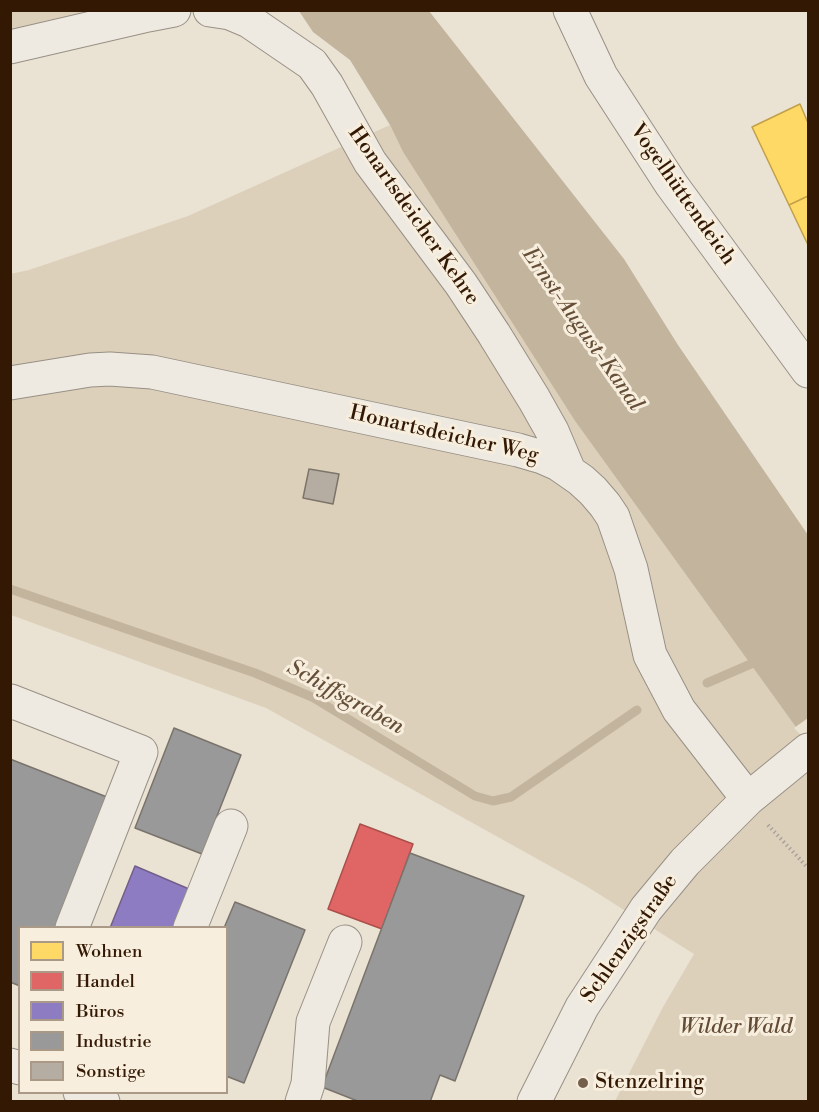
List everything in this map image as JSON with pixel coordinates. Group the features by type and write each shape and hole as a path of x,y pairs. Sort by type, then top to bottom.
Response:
{"street":[{"path":"10,47 174,10"},
{"name":"Honartsdeicher Kehre","path":"210,10 230,13 249,21 312,64 327,85 370,162 461,285 500,343 552,431 569,471"},
{"name":"Vogelhüttendeich","path":"570,10 601,76 671,184 808,371"},
{"name":"Honartsdeicher Weg","path":"10,383 90,370 119,369 152,372 518,450 542,457 569,471 593,491 613,518 631,569 650,655 663,682 679,710 756,810"},
{"path":"10,703 11,701 141,752 72,926"},
{"name":"Schlenzigstraße","path":"534,1101 582,1007 646,909 686,861 756,810 805,753"},
{"path":"190,926 231,826"},
{"path":"302,1101 308,1084 313,1022 345,942"},
{"path":"85,1094 103,1101"}],"path":[{"path":"756,810 808,868"}],"green space":[{"path":"11,10 101,11 11,31"},
{"name":"Wilder Wald","path":"390,125 403,152 575,421 798,730 808,739 808,1101 615,1101 663,1007 694,954 586,886 266,708 11,615 10,274 29,270 188,216"}],"water":[{"name":"Ernst-August-Kanal","path":"299,11 429,11 624,259 678,345 808,535 808,739 798,730 575,421 403,152 390,125 350,60 313,32"}],"pier":[{"path":"808,718 808,742 794,728"}],"building: Wohnen":[{"path":"800,104 808,123 808,196 789,205 752,127"},
{"path":"808,196 808,245 789,205"}],"building: Handel":[{"path":"360,824 413,844 382,929 328,909"}],"building: Büros":[{"path":"135,866 189,889 174,926 111,926"}],"building: Industrie":[{"path":"174,728 241,755 202,854 135,828"},
{"path":"10,759 112,799 62,926 18,926 18,985 10,982"},
{"path":"410,853 524,896 455,1081 440,1075 430,1102 360,1102 322,1087"},
{"path":"235,902 305,930 244,1083 228,1077 228,926 225,926"}],"building: Sonstige":[{"path":"309,469 339,474 333,504 303,498"}],"waterway":[{"name":"Schiffsgraben","path":"10,589 255,673 312,697 475,796 493,801 511,797 637,710"},
{"name":"Schiffsgraben","path":"707,683 760,660"}],"place":[{"name":"Stenzelring","path":"583,1083"}]}
